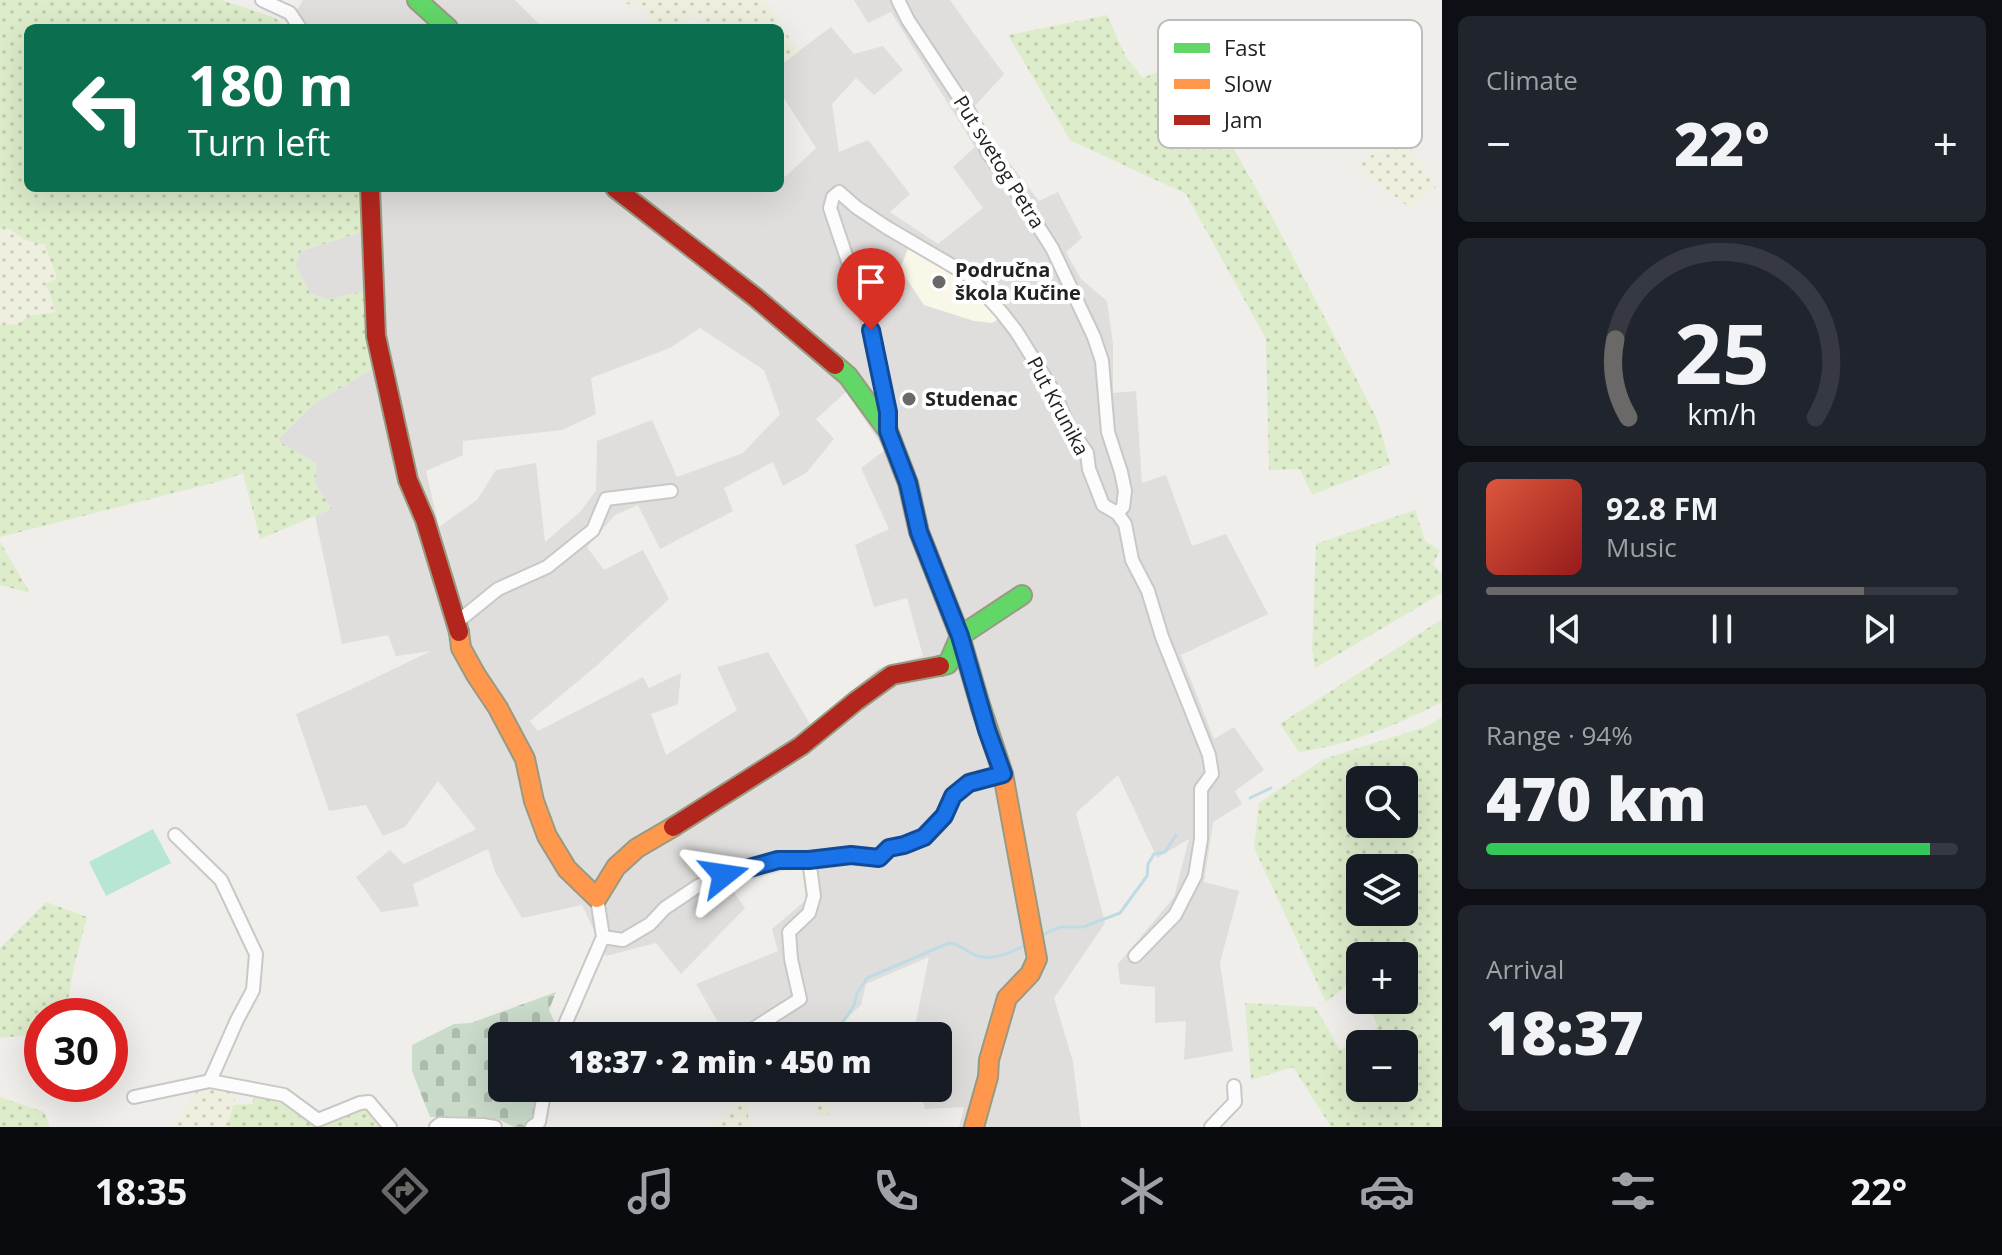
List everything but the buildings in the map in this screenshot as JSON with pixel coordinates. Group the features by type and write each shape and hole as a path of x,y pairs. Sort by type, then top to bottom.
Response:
{"street":[{"path":"262,0 290,13 297,24"},
{"path":"417,0 444,24"},
{"name":"Put svetog Petra","path":"898,0 972,117 988,153 1052,248 1094,337 1102,361 1108,432 1125,491 1123,507 1117,513"},
{"path":"370,192 376,336 408,480 425,520 459,632 461,648 525,759 534,801 547,836 567,869 597,898 603,937 566,1022"},
{"path":"620,192 755,297 848,376 888,431 908,483 919,532 960,636 1003,774 1037,959 1030,974 1007,998 974,1127"},
{"name":"Put Krunika","path":"888,431 888,412 871,330 830,208 833,197 839,192 886,227 968,275 1002,313 1052,389 1069,427 1087,453 1089,469 1103,505 1117,513 1125,524 1132,560 1148,591 1162,637 1209,755 1212,774 1201,789 1201,839 1195,876 1175,915 1135,956"},
{"path":"456,623 498,589 547,567 593,530 606,499 671,491"},
{"path":"597,898 616,867 637,848 801,746 892,675 948,664 960,636 1022,595"},
{"path":"603,937 623,940 650,924 665,908 698,886 724,875 778,860 851,855 879,858 889,848 924,837 944,816 953,796 969,783 1003,774"},
{"path":"175,835 221,880 256,954 253,990 210,1081"},
{"path":"764,1022 800,999 791,959 789,932 809,913 814,896 809,860"},
{"path":"134,1097 210,1081 284,1095 318,1120 369,1102 390,1127"},
{"path":"1211,1127 1235,1102 1234,1086"},
{"path":"532,1127 539,1122 543,1102"},
{"path":"436,1127 440,1124 495,1127"}],"shaded area":[{"path":"303,0 515,0 539,24 289,24"},
{"path":"854,0 950,0 1004,74 974,107 992,140 1039,201 1058,192 1082,238 1066,252 1081,279 1107,301 1113,344 1113,393 1136,391 1142,483 1166,475 1192,546 1226,534 1268,614 1181,655 1214,739 1234,727 1264,770 1235,791 1242,804 1213,822 1204,882 1239,891 1220,963 1233,1051 1184,1060 1186,1021 1155,1023 1155,987 1120,984 1118,964 1174,897 1189,839 1157,858 1118,775 1076,813 1105,923 1054,998 1073,1062 1081,1127 959,1127 964,1107 925,1109 923,1102 952,1102 952,1022 916,1022 929,957 866,984 861,1005 842,1022 718,1022 696,984 778,951 772,929 806,900 802,866 729,885 745,908 681,974 656,943 606,956 582,905 522,918 495,872 488,849 413,884 419,906 381,912 356,877 390,850 404,864 476,829 438,781 405,827 383,836 366,805 329,811 296,714 431,651 396,656 388,635 342,644 315,516 331,508 315,484 276,441 313,404 374,368 366,290 328,300 310,293 295,265 301,251 361,232 360,192 784,192 784,176 816,148 784,98 784,62 831,27 854,54 883,46 903,70 874,95 856,78 832,104 839,152 868,140 910,194 890,212 938,244 983,208 953,167 975,147 891,12 868,23","holes":["700,328 764,370 780,414 743,453 677,477 652,420 597,441 596,490 581,511 545,542 536,463 496,470 477,500 439,527 426,471 463,455 463,441 562,430 596,414 591,378 670,348","846,392 885,450 861,468 889,529 855,545 874,607 907,598 923,656 879,668 811,726 768,652 717,667 737,710 666,755 651,714 678,704 681,673 649,688 643,677 538,731 530,721 669,599 643,550 604,570 587,547 615,515 638,505 660,549 733,511 724,488 773,462 783,486 806,473 834,439 816,419"]},
{"name":"Područna škola Kučine","path":"909,246 960,274 1000,318 992,323 974,321 924,305 900,269"}],"green space":[{"path":"0,0 222,0 275,18 282,24 24,24 24,192 360,192 361,232 301,251 295,265 310,293 328,300 366,290 374,368 313,404 277,440 317,464 315,484 332,509 260,539 243,473 0,537 0,325 19,324 28,316 56,312 46,284 57,278 45,245 25,240 6,227 0,229"},
{"path":"627,0 764,0 780,24 707,24 700,13 683,24 654,24 642,7 624,3"},
{"path":"1107,15 1126,57 1143,78 1158,71 1158,148 1233,148 1378,421 1390,464 1312,495 1300,469 1269,470 1266,339 1186,194 1070,140 1008,35"},
{"path":"784,30 799,52 784,62"},
{"path":"1384,148 1411,148 1436,187 1410,208 1354,165"},
{"path":"6,227 25,240 45,244 58,278 46,284 57,312 28,316 20,324 0,325 0,229"},
{"path":"1415,510 1425,541 1440,550 1433,564 1442,574 1442,593 1315,668 1312,649 1316,544"},
{"path":"0,542 30,593 0,585"},
{"path":"1442,619 1442,702 1372,733 1299,752 1280,724"},
{"path":"1442,717 1442,1127 1331,1127 1293,1067 1251,1080 1245,1003 1315,1007 1340,1050 1346,1046 1346,1102 1418,1102 1418,1030 1373,1030 1378,1027 1372,1014 1418,1014 1418,942 1346,942 1346,986 1326,1002 1254,848 1259,803 1324,759 1428,726"},
{"path":"153,829 171,863 106,896 89,862"},
{"path":"46,902 87,917 68,998 24,998 24,1036 0,1038 0,948"},
{"path":"556,992 549,1010 555,1022 488,1022 488,1102 537,1102 534,1121 527,1127 514,1127 498,1119 430,1117 412,1071 412,1045 454,1024 471,1023"},
{"path":"202,1086 237,1091 228,1127 168,1127 180,1116"},
{"path":"260,1092 288,1103 301,1118 324,1124 359,1106 369,1107 385,1127 228,1127 233,1105 252,1104"},
{"path":"0,1097 44,1112 50,1127 0,1127"},
{"path":"741,1102 747,1102 749,1127 710,1127"},
{"path":"813,1102 829,1102 831,1114 819,1117"}],"waterway":[{"path":"1250,798 1271,788"},
{"path":"1042,936 1061,927 1083,927 1120,913 1147,876 1148,864 1154,854 1165,852 1176,835"},
{"path":"843,1022 867,978 949,943 978,956 991,957 1027,944"}],"traffic: fast":[{"path":"417,0 444,24"},
{"path":"835,365 848,376 888,431 908,483 919,532 960,636 981,708"},
{"path":"940,666 948,664 960,636 1022,595"}],"traffic: slow":[{"path":"459,632 461,648 525,759 534,801 547,836 567,869 597,898 616,867 637,848 673,827"},
{"path":"974,1127 1007,998 1030,974 1037,959 1003,774 981,708"}],"traffic: jam":[{"path":"370,192 376,336 408,480 425,520 459,632"},
{"path":"620,192 755,297 835,365"},
{"path":"673,827 801,746 892,675 940,666"}],"place":[{"name":"Područna škola Kučine","path":"939,282"},
{"name":"Studenac","path":"909,399"}],"route":[{"path":"724,875 778,860 851,855 879,858 889,848 924,837 944,816 953,796 969,783 1003,774 960,636 919,532 908,483 888,431 888,412 871,330"}]}
